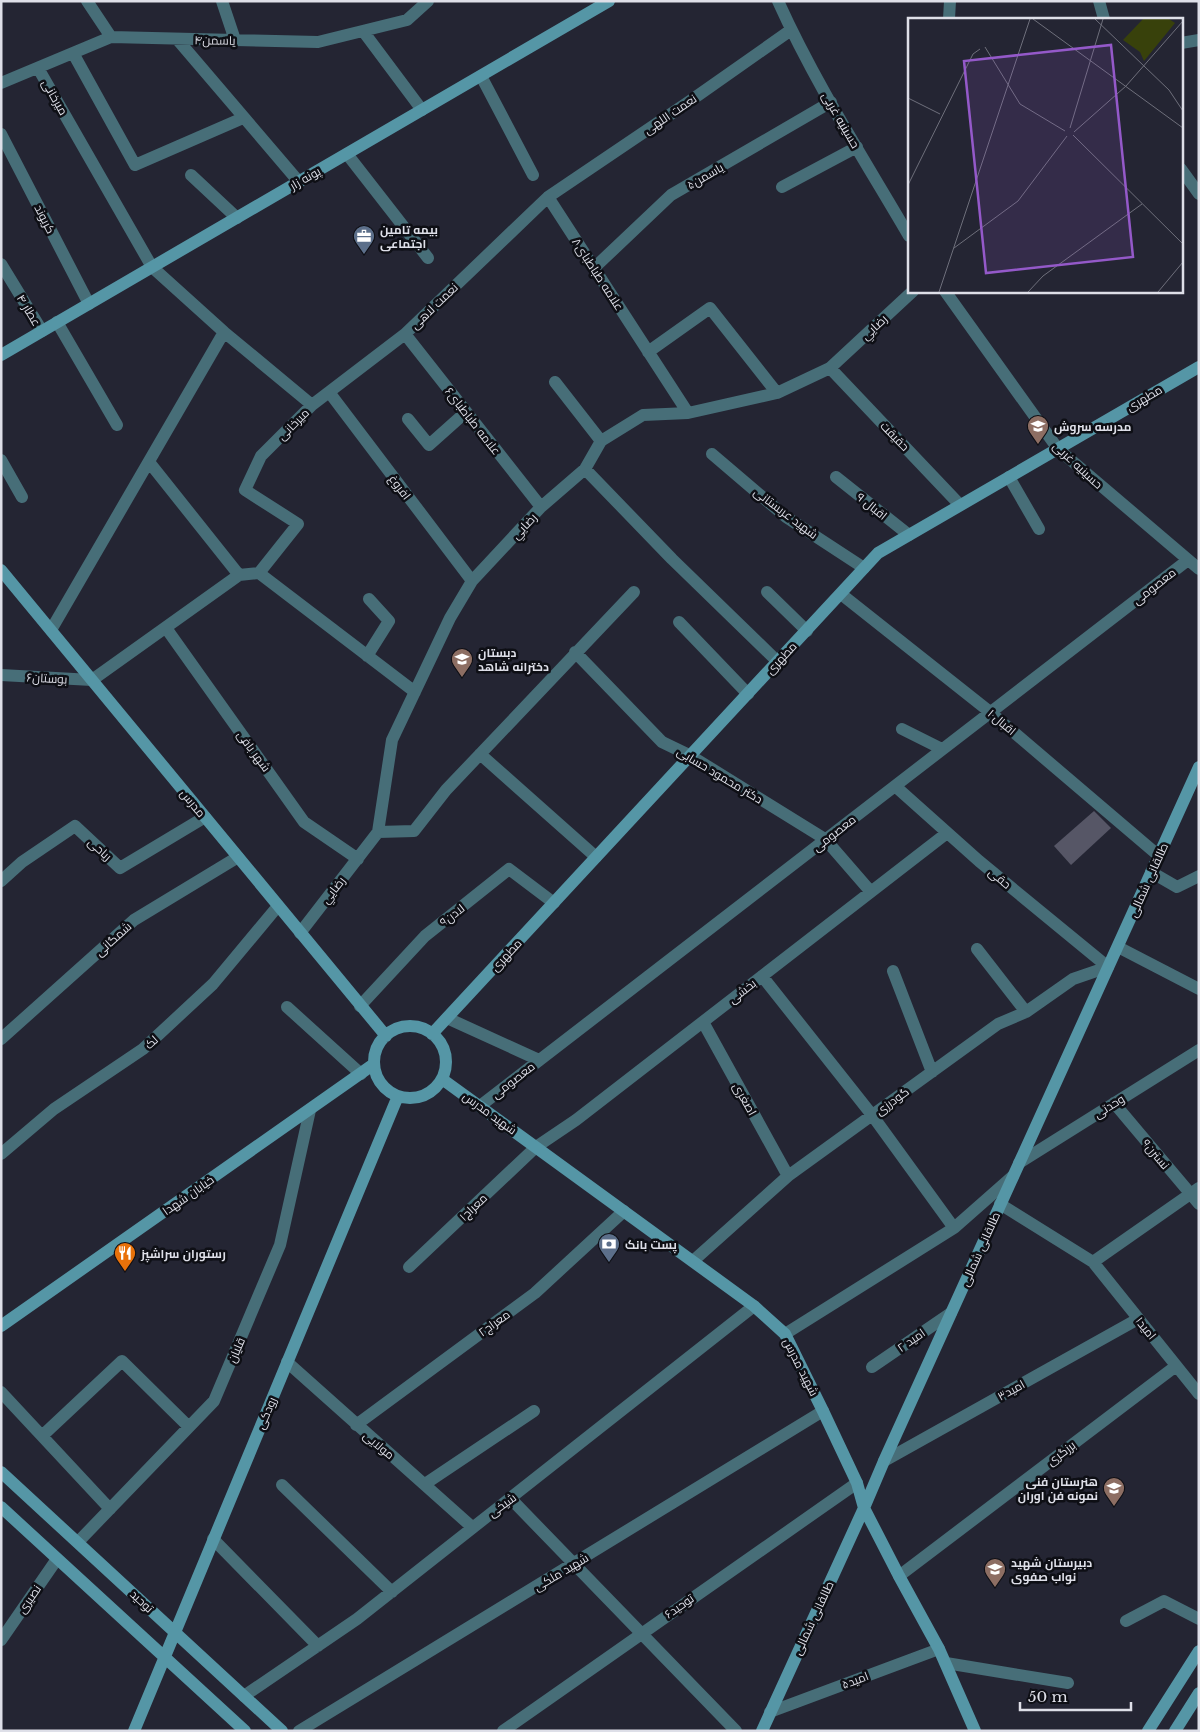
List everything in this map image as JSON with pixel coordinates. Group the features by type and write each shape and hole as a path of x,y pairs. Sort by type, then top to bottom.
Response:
{"street":[{"path":"87,1 111,37"},
{"path":"222,1 235,40"},
{"name":"یاسمن۴","path":"1,83 111,37 318,42 407,20 428,1"},
{"name":"پونه زار","path":"1,355 610,1"},
{"name":"حسینیه غربی","path":"778,1 791,30 831,102 908,234"},
{"path":"949,18 950,1"},
{"path":"1099,1 1104,18"},
{"name":"نعمت اللهی","path":"548,197 791,30"},
{"path":"363,31 422,110"},
{"path":"177,39 299,182"},
{"path":"1182,43 1199,40"},
{"path":"73,53 135,165 244,118"},
{"name":"میرخانی","path":"38,68 152,267 224,332 312,405 262,456 245,490 298,524 259,573"},
{"path":"481,76 533,175"},
{"name":"یاسمن۵","path":"594,268 671,196 831,102"},
{"name":"کریوند","path":"1,134 89,304"},
{"path":"782,187 857,147"},
{"path":"347,154 428,258"},
{"path":"1182,170 1199,194"},
{"path":"192,175 237,218"},
{"name":"علامه طباطبای۸","path":"548,197 688,413"},
{"name":"نعمت لاهی","path":"312,405 405,334 548,197"},
{"name":"عطار ۴","path":"1,264 42,331"},
{"name":"رضایي","path":"300,933 378,832 392,740 450,618 472,582 541,507 585,469 601,441 643,414 688,413 777,393 830,368 912,292"},
{"name":"حسینیه غربی","path":"946,292 1058,449 1199,569"},
{"path":"648,352 710,308 777,393"},
{"path":"58,322 117,425"},
{"path":"51,630 224,332"},
{"name":"علامه طباطبای۶","path":"405,334 541,507"},
{"name":"مطهری","path":"432,1034 878,553 1199,366"},
{"name":"حقیقت","path":"830,368 960,505"},
{"path":"555,382 601,441"},
{"name":"افروغ","path":"329,392 472,582"},
{"path":"408,419 429,445 466,412"},
{"name":"شهید عربستانی","path":"712,454 786,517 864,568"},
{"path":"1,460 22,497"},
{"path":"148,462 239,575"},
{"path":"585,469 672,560 778,662"},
{"name":"اقبال ۹","path":"836,477 909,535"},
{"path":"1009,477 1040,529"},
{"name":"معصومی","path":"480,1106 1188,560"},
{"name":"مدرس","path":"1,570 386,1036"},
{"path":"92,680 239,575 259,573 415,692"},
{"path":"378,832 414,831 446,790 634,592"},
{"path":"767,592 806,631"},
{"name":"اقبال۱۰","path":"841,594 990,712 1158,856"},
{"path":"367,656 389,621 369,599"},
{"path":"679,622 748,694"},
{"name":"شهر بافی","path":"166,628 304,822 358,859"},
{"name":"دکتر محمود حسابی","path":"575,652 662,742 690,756 825,840 871,892"},
{"name":"بوستان۶","path":"1,675 92,680"},
{"path":"902,729 942,749"},
{"path":"480,754 596,857"},
{"name":"طالقانی شمالی","path":"767,1724 1000,1204 1199,767"},
{"name":"حقی","path":"895,786 947,833 1108,967"},
{"name":"ریاحی","path":"1,881 22,862 74,826 120,868 205,818"},
{"name":"بخشی","path":"536,1147 576,1120 947,833"},
{"name":"شمگانی","path":"1,1039 134,920 238,857"},
{"name":"لادن۹","path":"360,1006 425,936 509,869 554,903"},
{"path":"1151,872 1177,887 1199,876"},
{"name":"لک","path":"1,1154 54,1109 144,1050 213,984 278,906"},
{"path":"1118,947 1199,989"},
{"path":"977,949 1026,1012"},
{"name":"گودرزی","path":"693,1261 788,1176 998,1024 1026,1012 1073,979 1108,967"},
{"path":"893,971 932,1072"},
{"path":"762,976 872,1115 954,1228"},
{"path":"287,1007 361,1074"},
{"path":"447,1018 539,1060"},
{"name":"اصغری","path":"703,1022 788,1176"},
{"path":"403,1027 424,1029 432,1034 444,1050 446,1060 446,1069 436,1087 428,1094 408,1098 388,1091 381,1084 374,1064 379,1044 386,1036 403,1027"},
{"name":"وحدتی","path":"1019,1163 1199,1050"},
{"name":"خیابان شهدا","path":"1,1326 374,1064"},
{"name":"شهید مدرس","path":"442,1079 754,1306 785,1334 856,1483 864,1508 946,1663 975,1731"},
{"name":"رودکی","path":"134,1731 398,1096"},
{"name":"نسترن۹","path":"1114,1103 1196,1196"},
{"name":"قلیان","path":"78,1542 214,1401 280,1245 310,1110"},
{"name":"معراج۱","path":"409,1267 536,1147"},
{"path":"785,1334 954,1228 1013,1176"},
{"path":"1093,1262 1196,1196"},
{"name":"امید۱","path":"1000,1204 1093,1262 1199,1394"},
{"name":"معراج۲","path":"356,1425 535,1293 624,1211"},
{"name":"شیخی","path":"244,1696 318,1646 392,1592 754,1306"},
{"name":"امید ۲","path":"872,1367 951,1313"},
{"name":"امید۳","path":"884,1461 1138,1318"},
{"path":"42,1436 122,1360 189,1427"},
{"name":"مولایی","path":"287,1362 472,1527"},
{"name":"برزگری","path":"899,1576 1176,1366"},
{"path":"1,1392 110,1509"},
{"path":"425,1484 534,1411"},
{"name":"شهید ملکی","path":"298,1731 823,1411"},
{"name":"توحید","path":"1,1472 282,1731"},
{"name":"توحید۶","path":"503,1731 856,1483"},
{"path":"282,1485 392,1592"},
{"path":"511,1499 736,1731"},
{"name":"توحید","path":"1,1507 246,1731"},
{"path":"213,1539 318,1646"},
{"name":"نصیری","path":"1,1640 57,1559"},
{"path":"1126,1621 1164,1601 1199,1619"},
{"name":"امید۵","path":"767,1724 939,1649"},
{"path":"1148,1731 1199,1651"},
{"path":"946,1663 1068,1682"},
{"path":"1174,1731 1199,1693"}],"building":[{"path":"1094,811 1111,828 1071,865 1054,846"}],"place":[{"name":"بیمه تامین اجتماعی","path":"364,255"},
{"name":"مدرسه سروش","path":"1038,445"},
{"name":"دبستان دخترانه شاهد","path":"462,678"},
{"name":"پست بانک","path":"609,1263"},
{"name":"رستوران سراشپز","path":"125,1272"},
{"name":"هنرستان فنی نمونه فن اوران","path":"1114,1507"},
{"name":"دبیرستان شهید نواب صفوی","path":"995,1588"}]}
